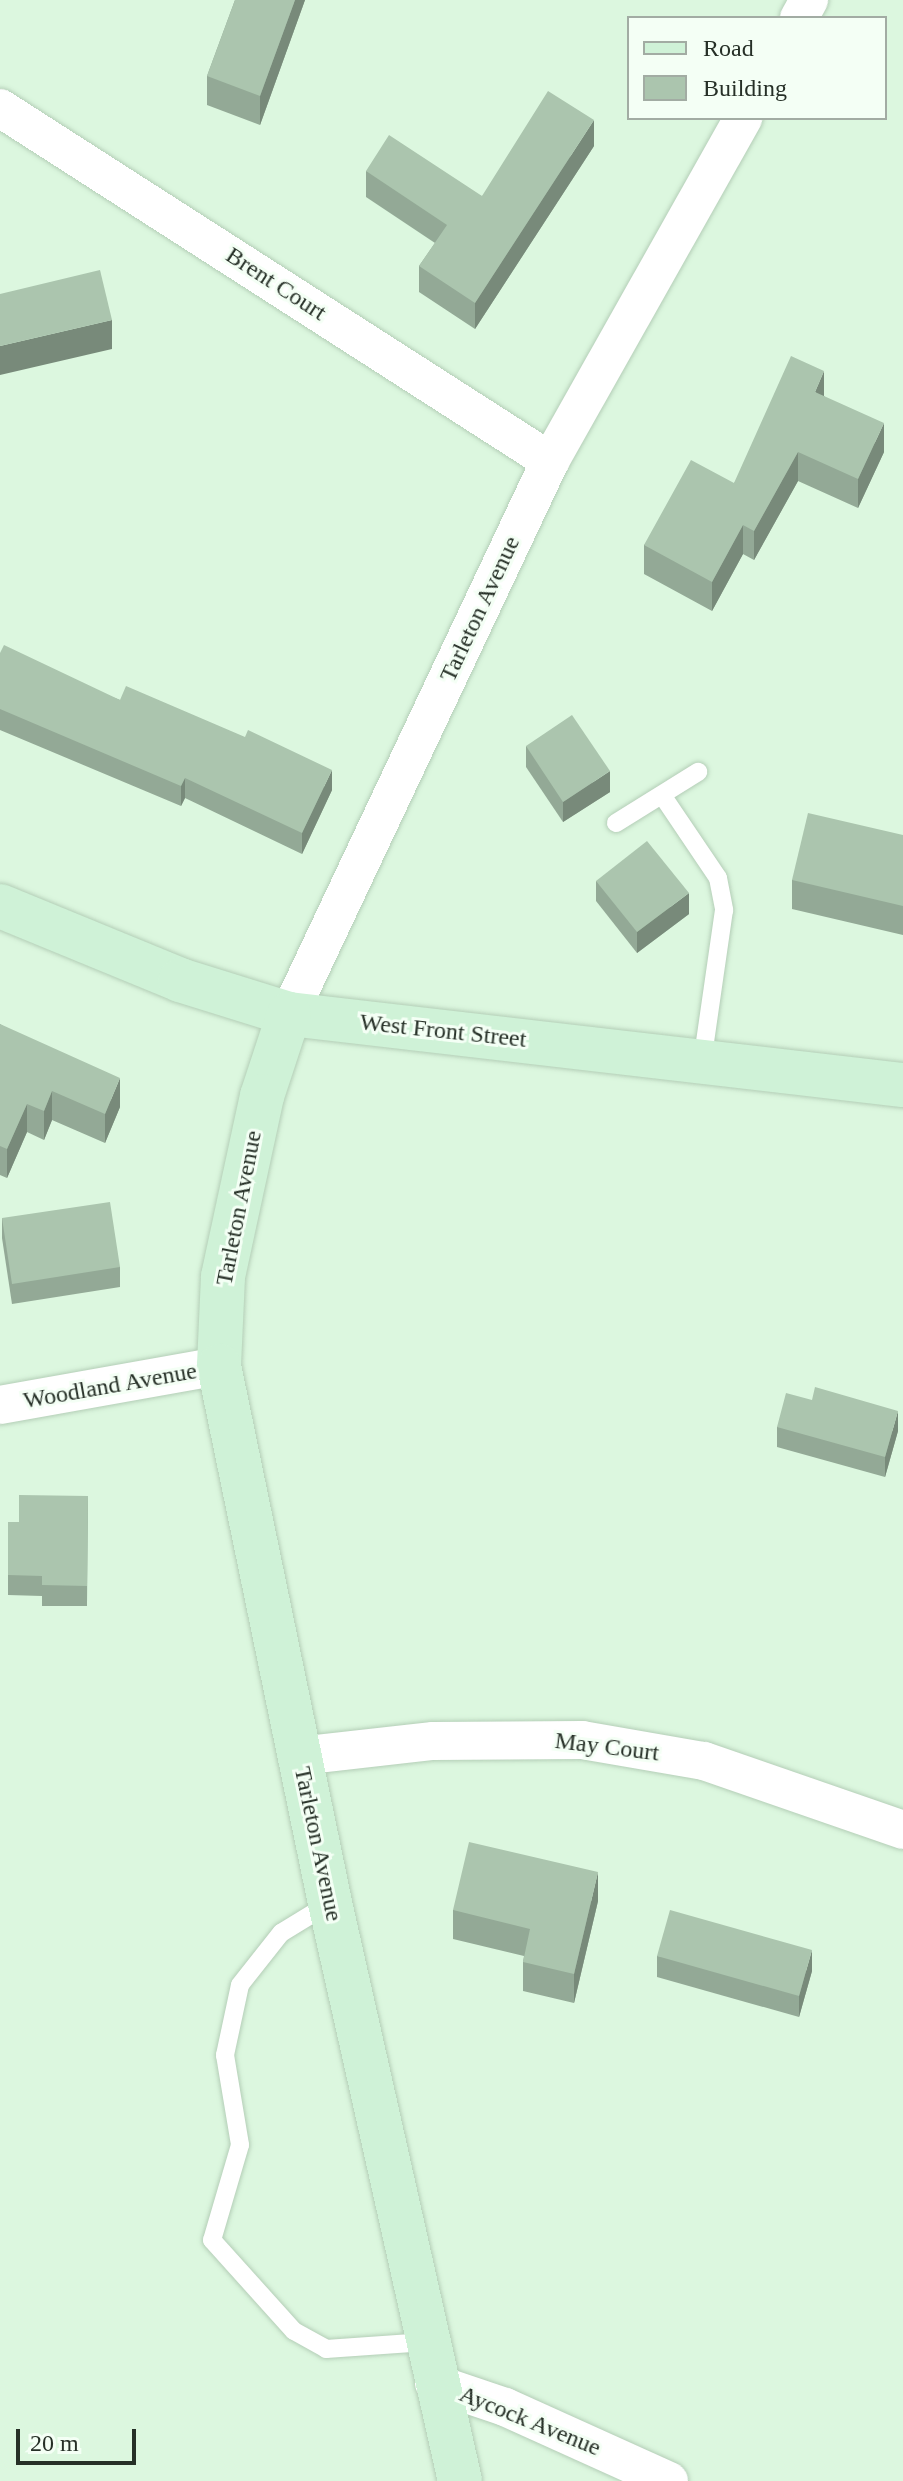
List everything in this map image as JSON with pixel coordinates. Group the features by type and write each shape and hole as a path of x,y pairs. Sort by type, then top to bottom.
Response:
{"street":[{"name":"Brent Court","path":"0,108 550,461"},
{"name":"Tarleton Avenue","path":"460,2481 430,2362 330,1903 219,1366 223,1277 262,1096 289,1014 550,461 742,120"},
{"name":"West Front Street","path":"0,906 180,980 289,1014 903,1085"},
{"name":"Woodland Avenue","path":"0,1405 219,1366"},
{"name":"May Court","path":"299,1756 433,1741 582,1740 704,1761 903,1830"},
{"name":"Aycock Avenue","path":"430,2362 505,2407 669,2481"}],"lane":[{"path":"616,823 698,772"},
{"path":"662,795 718,878 724,910 702,1062"},
{"path":"330,1903 281,1933 240,1985 225,2055 240,2145 212,2240 294,2331 326,2349 430,2362"}],"building":[{"path":"235,0 295,0 260,96 207,76"},
{"path":"548,91 594,120 475,303 419,266 447,225 366,171 389,135 482,196"},
{"path":"100,270 112,320 0,346 0,294"},
{"path":"791,356 824,371 815,392 884,423 858,479 798,452 754,531 743,525 712,582 644,545 691,460 734,483"},
{"path":"4,645 120,700 126,686 245,737 248,730 332,770 302,833 185,778 181,786 0,709 0,653"},
{"path":"572,715 610,771 563,802 526,746"},
{"path":"808,813 903,835 903,906 792,880"},
{"path":"647,841 689,893 637,932 596,881"},
{"path":"0,1024 120,1078 105,1114 52,1091 44,1111 27,1104 7,1149 0,1146"},
{"path":"110,1202 120,1267 12,1284 2,1218"},
{"path":"815,1387 898,1411 885,1457 777,1427 786,1393 812,1400"},
{"path":"19,1495 88,1496 87,1586 42,1585 42,1576 8,1575 8,1522 19,1522"},
{"path":"469,1842 598,1872 574,1974 523,1962 530,1929 453,1910"},
{"path":"670,1910 812,1950 799,1996 657,1956"}]}
